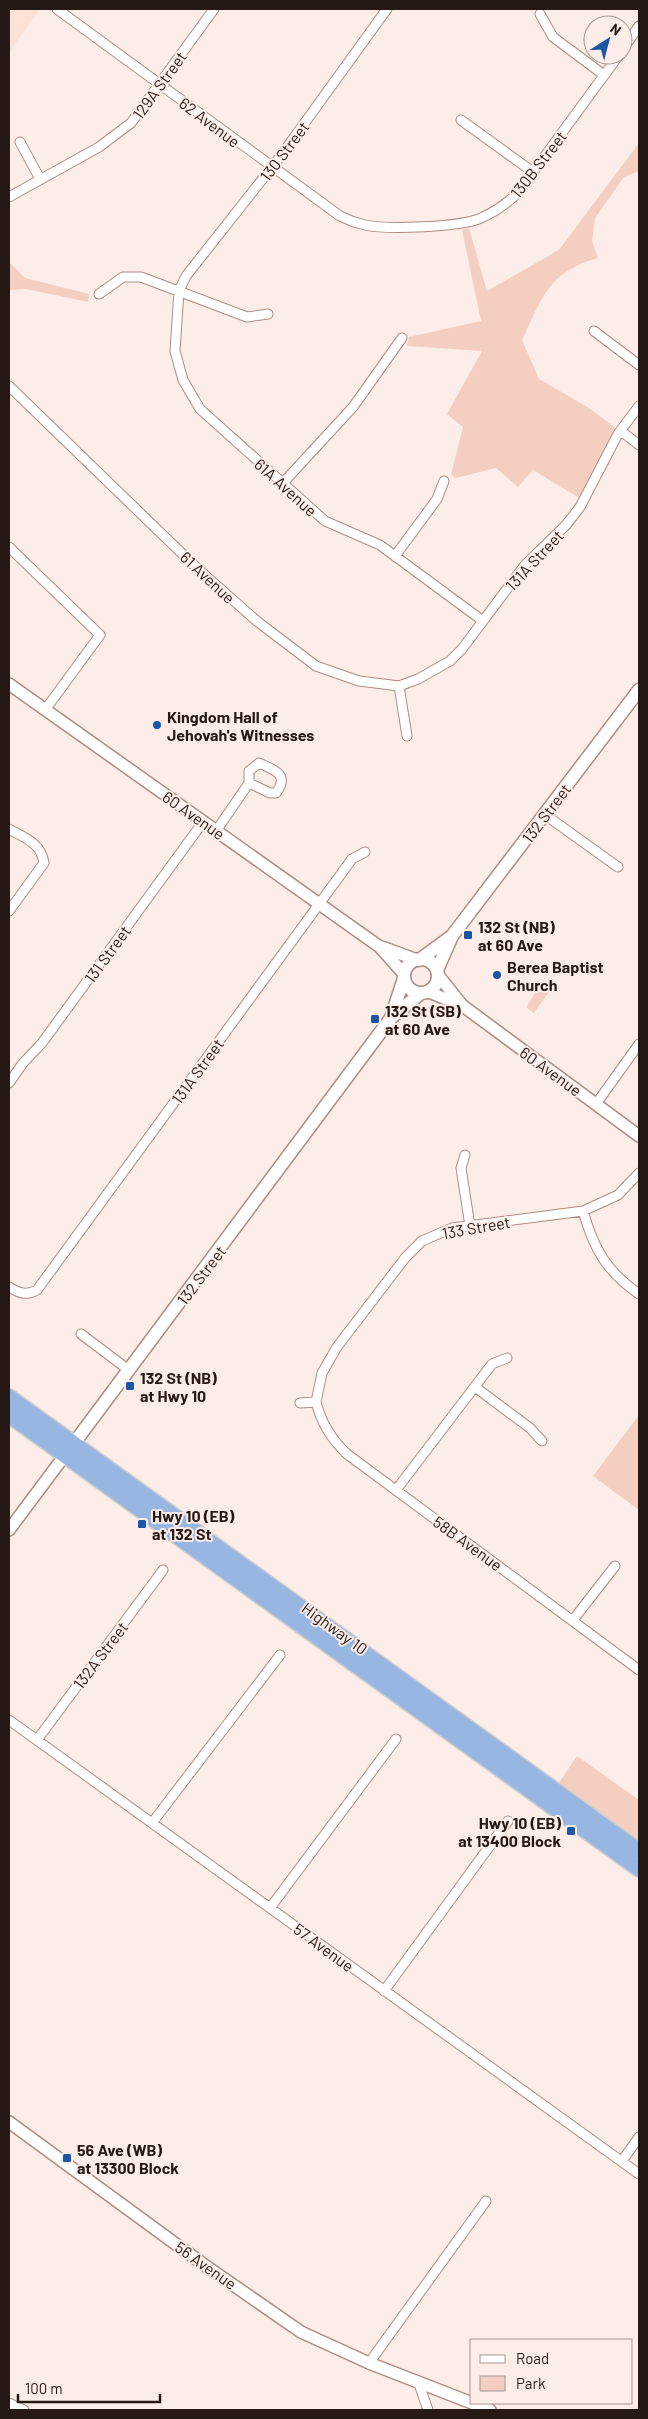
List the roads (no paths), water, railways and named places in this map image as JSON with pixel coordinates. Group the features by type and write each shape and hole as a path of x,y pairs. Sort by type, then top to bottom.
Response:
{"highway":[{"name":"Highway 10","path":"9,1397 70,1449 639,1869"},
{"name":"Highway 10","path":"9,1415 70,1449 639,1851"}],"main road":[{"name":"132 Street","path":"438,972 452,936 639,690"},
{"name":"132 Street","path":"418,960 452,936"},
{"path":"418,960 430,962 438,972 436,984 425,992 408,987 404,976 408,965 418,960"},
{"name":"132 Street","path":"391,1018 404,976"},
{"name":"132 Street","path":"70,1449 130,1371 391,1018 425,992"}],"street":[{"name":"62 Avenue","path":"58,9 272,168 340,216 366,226"},
{"name":"129A Street","path":"9,197 99,147 131,123 214,9"},
{"name":"130 Street","path":"178,291 186,276 272,168 387,9"},
{"path":"540,14 553,37 604,75"},
{"name":"130B Street","path":"366,226 385,228 465,223 480,219 504,206 517,194 611,65"},
{"path":"461,120 533,172"},
{"path":"20,142 40,179"},
{"path":"99,294 123,277 141,277 247,317 268,314"},
{"name":"61A Avenue","path":"178,291 175,351 183,380 200,409 325,521 380,545 483,621"},
{"path":"594,331 639,365"},
{"path":"282,484 353,407 402,338"},
{"name":"61 Avenue","path":"9,386 199,570 258,622 316,666 358,682 399,686"},
{"name":"131A Street","path":"399,686 418,680 450,661 525,565 566,525 580,507 621,431 639,406"},
{"path":"621,431 639,445"},
{"path":"395,556 437,499 444,481"},
{"path":"9,547 100,635 46,710"},
{"name":"60 Avenue","path":"9,684 380,947 404,976"},
{"path":"399,686 407,736"},
{"path":"216,831 249,783"},
{"path":"544,814 618,867"},
{"name":"131 Street","path":"9,1083 48,1035 204,822"},
{"path":"9,829 38,846 44,863 9,910"},
{"name":"131A Street","path":"9,1286 21,1294 38,1290 352,858 365,852"},
{"name":"60 Avenue","path":"380,947 418,960"},
{"name":"60 Avenue","path":"438,972 463,1006"},
{"name":"60 Avenue","path":"425,992 463,1006 639,1136"},
{"path":"596,1104 639,1044"},
{"path":"465,1155 461,1168 470,1226"},
{"name":"133 Street","path":"316,1402 322,1373 330,1359 405,1258 422,1241 434,1234 470,1226 583,1211 618,1195 639,1173"},
{"path":"583,1211 600,1256 612,1272 639,1294"},
{"path":"81,1334 130,1371"},
{"path":"396,1490 492,1364 507,1358"},
{"path":"475,1387 530,1428 542,1441"},
{"path":"300,1403 316,1402"},
{"name":"58B Avenue","path":"316,1402 319,1415 340,1448 639,1670"},
{"name":"132 Street","path":"9,1530 70,1449"},
{"path":"573,1620 615,1566"},
{"name":"132A Street","path":"36,1740 163,1570"},
{"path":"152,1824 280,1655"},
{"name":"57 Avenue","path":"9,1720 639,2174"},
{"path":"270,1908 396,1739"},
{"path":"384,1991 508,1821"},
{"name":"56 Avenue","path":"9,2122 203,2264 301,2332 369,2363 470,2402"},
{"path":"622,2161 639,2137"},
{"path":"369,2363 486,2202"},
{"path":"418,2381 428,2410"},
{"path":"9,2403 24,2410"},
{"name":"56 Avenue","path":"475,2404 490,2410"}],"place":[{"name":"Kingdom Hall of Jehovah's Witnesses","path":"157,725"},
{"name":"132 St (NB) at 60 Ave","path":"468,935"},
{"name":"Berea Baptist Church","path":"497,975"},
{"name":"132 St (SB) at 60 Ave","path":"375,1019"},
{"name":"132 St (NB) at Hwy 10","path":"130,1386"},
{"name":"Hwy 10 (EB) at 132 St","path":"142,1524"},
{"name":"Hwy 10 (EB) at 13400 Block","path":"571,1831"},
{"name":"56 Ave (WB) at 13300 Block","path":"67,2158"}]}
